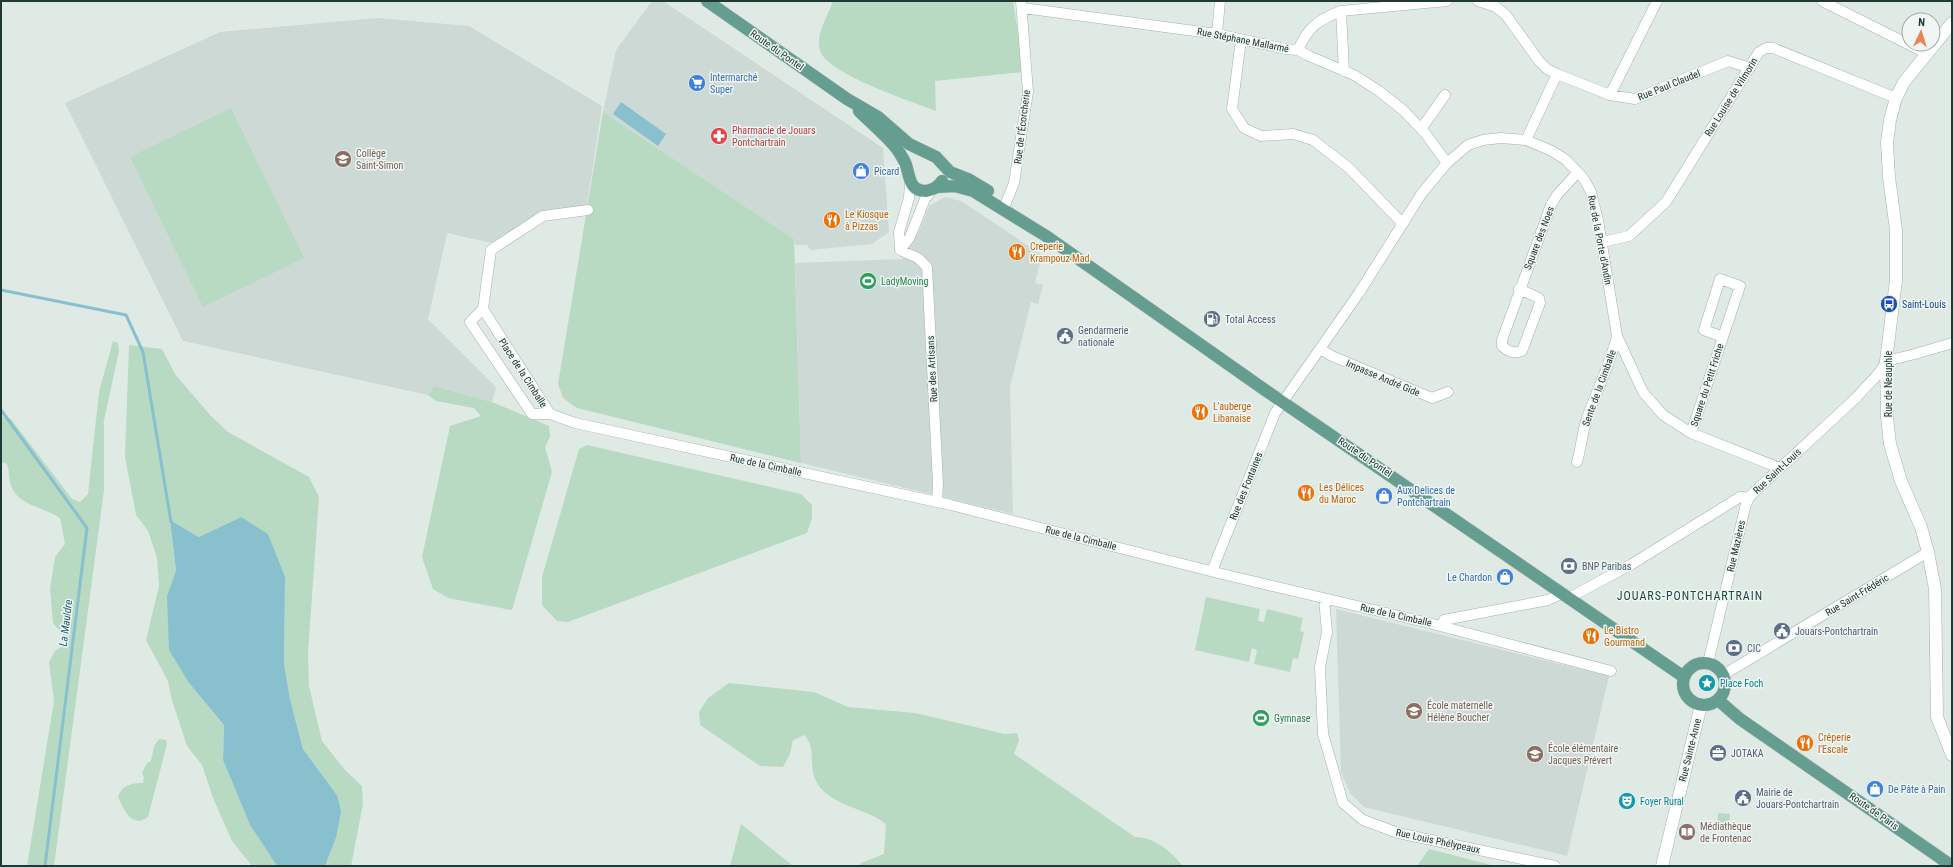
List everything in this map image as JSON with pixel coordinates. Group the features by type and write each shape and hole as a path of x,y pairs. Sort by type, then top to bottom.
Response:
{"main road":[{"name":"Route du Pontel","path":"707,1 847,99 878,117 909,144 936,157 950,172 976,184 1006,203 1046,236"},
{"name":"Route du Pontel","path":"847,99 894,145 903,159 910,182 920,190 955,186 973,191 1046,236 1283,402 1684,677"},
{"path":"907,170 910,162 916,156 931,154"},
{"path":"934,188 942,180 944,174 942,163"},
{"path":"1708,663 1715,665 1723,675 1725,688 1718,700 1713,703 1701,705 1690,700 1686,695 1683,683 1684,677 1686,671 1696,664 1708,663"},
{"name":"Route de Paris","path":"1718,700 1740,719 1952,866"}],"street":[{"path":"1217,34 1220,1"},
{"path":"1298,50 1304,36 1313,26 1328,16 1341,11 1447,1"},
{"name":"Rue Paul Claudel","path":"1478,1 1496,7 1506,15 1547,69 1610,95 1635,100 1728,61 1750,68"},
{"path":"1610,95 1657,1"},
{"path":"1822,1 1926,53"},
{"name":"Rue Stéphane Mallarmé","path":"1022,4 1217,34 1286,49 1298,50 1344,70 1379,91 1403,110 1422,129 1447,163"},
{"name":"Rue de l'Écorcherie","path":"1006,203 1014,183 1028,92 1022,4"},
{"path":"1341,11 1344,70"},
{"name":"Rue de Neauphle","path":"1952,23 1926,53 1904,82 1896,98 1890,120 1887,143 1889,177 1896,230 1894,303 1886,361 1890,444 1901,481 1921,528 1928,552 1935,589 1937,717 1952,755"},
{"path":"1241,40 1232,109 1244,128 1261,136 1293,134 1313,140 1348,168 1403,224"},
{"name":"Rue Louise de Vilmorin","path":"1602,242 1629,236 1666,202 1759,52 1766,48 1773,48 1896,98"},
{"path":"1526,140 1557,74"},
{"path":"1422,129 1445,95"},
{"name":"Rue de la Porte d'Andin","path":"1283,402 1320,350 1422,193 1447,163 1468,145 1483,140 1501,138 1526,140 1552,151 1566,160 1578,172 1591,192 1602,242 1617,336 1643,392 1663,415 1691,433 1780,468"},
{"name":"Square des Noes","path":"1519,289 1539,298 1540,304 1522,351 1515,353 1508,351 1502,346 1502,340 1519,289 1551,205 1557,195 1578,172"},
{"path":"900,250 900,232 909,198 910,182"},
{"path":"900,250 910,237 925,199 934,188"},
{"path":"483,309 491,250 543,216 588,210"},
{"name":"Rue des Artisans","path":"900,250 918,258 927,267 938,484 937,502"},
{"name":"Square du Petit Friche","path":"1691,433 1723,337 1740,286 1720,279 1704,330 1723,337"},
{"name":"Place de la Cimballe","path":"483,309 550,414 532,414 470,322 483,309"},
{"name":"Sente de la Cimballe","path":"1577,462 1585,426 1614,350 1617,336"},
{"path":"1886,361 1952,343"},
{"name":"Impasse André Gide","path":"1320,350 1432,398 1448,392"},
{"name":"Rue Saint-Louis","path":"1566,596 1632,564 1740,497 1744,497 1748,500 1758,488 1857,397 1870,381 1877,377 1886,361"},
{"name":"Rue des Fontaines","path":"1212,571 1274,413 1283,402"},
{"name":"Rue de la Cimballe","path":"550,414 575,423 937,502 1324,599 1442,626 1611,671"},
{"name":"Rue Mazières","path":"1708,663 1748,500"},
{"name":"Rue Saint-Frédéric","path":"1723,675 1928,552"},
{"path":"1442,626 1444,620 1566,596"},
{"name":"Rue Louis Phélypeaux","path":"1324,599 1327,632 1320,667 1323,734 1343,803 1363,820 1398,833 1555,866"},
{"name":"Rue Sainte-Anne","path":"1662,866 1701,705"}],"shaded area":[{"path":"652,1 663,1 883,148 889,232 872,244 810,250 807,245 795,245 794,239 603,112 616,50"},
{"name":"Collège Saint-Simon","path":"378,18 469,26 602,106 586,212 543,215 506,246 447,233 428,319 496,387 492,402 434,386 428,395 183,341 65,103 220,32"},
{"path":"945,197 961,201 1042,255 1035,283 1043,285 1038,304 1031,302 1010,387 1013,514 801,463 795,263 903,259 920,229 929,206"},
{"path":"1336,609 1609,676 1567,856 1364,807 1350,793 1341,772"}],"green space":[{"path":"831,1 1013,1 1024,72 935,81 936,111 854,78 838,69 827,60 820,51 819,39 822,27 832,4"},
{"path":"231,108 304,258 203,307 130,157"},
{"path":"603,112 794,239 801,463 577,408 563,398 558,384"},
{"path":"113,341 118,343 119,351 104,420 104,490 54,866 27,866 54,701 49,662 55,651 65,642 63,635 53,623 50,589 55,557 65,544 60,518 54,514 26,503 12,488 7,464 1,462 1,416 11,419 72,499 80,502 88,494 99,392"},
{"path":"129,345 162,349 175,374 211,416 228,432 309,477 319,497 308,653 309,686 322,741 345,770 362,786 363,804 351,866 325,866 336,838 337,795 303,749 290,699 284,664 285,577 241,517 199,537 170,520 176,570 167,596 189,683 224,725 223,760 250,825 277,866 252,866 232,841 213,798 202,765 187,746 171,697 168,681 146,640 159,586 157,558 148,531 136,515 125,457"},
{"path":"434,386 492,402 549,426 550,437 545,447 552,472 512,610 448,598 433,589 422,557 450,426 481,416 474,408 436,401 428,395"},
{"path":"587,445 801,494 812,505 812,518 807,533 568,622 557,621 542,605 542,577 579,449"},
{"path":"1206,597 1260,609 1258,621 1264,622 1267,609 1303,618 1300,631 1304,632 1298,659 1293,658 1290,672 1254,664 1257,650 1252,648 1249,662 1195,650"},
{"path":"729,683 814,692 848,707 915,713 1005,734 1017,733 1019,740 1014,754 1135,837 1149,839 1162,846 1168,850 1183,866 858,866 861,863 884,854 886,824 877,818 837,801 821,788 813,773 810,746 805,735 793,740 790,754 783,767 760,766 700,725 699,712 708,698"},
{"path":"159,739 166,740 167,744 148,817 137,821 125,812 118,796 122,789 128,785 143,783 144,777 142,773 147,763 151,761 154,746"},
{"path":"1718,813 1730,814 1729,827 1717,826"},
{"path":"741,824 793,866 730,866"},
{"path":"1429,849 1495,866 1417,866"}],"water":[{"path":"621,102 666,134 658,146 613,114"},
{"path":"241,517 268,534 285,577 284,664 290,699 303,749 337,795 341,811 336,838 325,866 277,866 250,825 223,760 224,725 189,683 169,650 167,596 176,570 170,520 199,537"}],"waterway":[{"path":"1,290 126,315 143,352 171,522"},
{"name":"La Mauldre","path":"1,410 87,528 45,866"}],"place":[{"name":"Intermarché Super","path":"697,83"},
{"name":"Pharmacie de Jouars Pontchartrain","path":"719,136"},
{"name":"Collège Saint-Simon","path":"343,159"},
{"name":"Picard","path":"861,171"},
{"name":"Le Kiosque à Pizzas","path":"832,220"},
{"name":"Creperie Krampouz Mad","path":"1017,252"},
{"name":"LadyMoving","path":"868,281"},
{"name":"Saint-Louis","path":"1889,304"},
{"name":"Total Access","path":"1212,319"},
{"name":"Gendarmerie nationale","path":"1065,336"},
{"name":"L'auberge Libanaise","path":"1200,412"},
{"name":"Les Délices du Maroc","path":"1306,493"},
{"name":"Aux Delices de Pontchartrain","path":"1384,496"},
{"name":"BNP Paribas","path":"1569,566"},
{"name":"Le Chardon","path":"1505,577"},
{"name":"Jouars-Pontchartrain","path":"1782,631"},
{"name":"Le Bistro Gourmand","path":"1591,636"},
{"name":"CIC","path":"1734,648"},
{"name":"Place Foch","path":"1707,683"},
{"name":"École maternelle Hélène Boucher","path":"1414,711"},
{"name":"Gymnase","path":"1261,718"},
{"name":"Crêperie l'Escale","path":"1805,743"},
{"name":"JOTAKA","path":"1718,753"},
{"name":"École élémentaire Jacques Prévert","path":"1535,754"},
{"name":"De Pâte à Pain","path":"1875,789"},
{"name":"Mairie de Jouars-Pontchartrain","path":"1743,798"},
{"name":"Foyer Rural","path":"1627,801"},
{"name":"Médiathèque de Frontenac","path":"1687,832"}],"district":[{"name":"JOUARS-PONTCHARTRAIN","path":"1690,596"}]}
